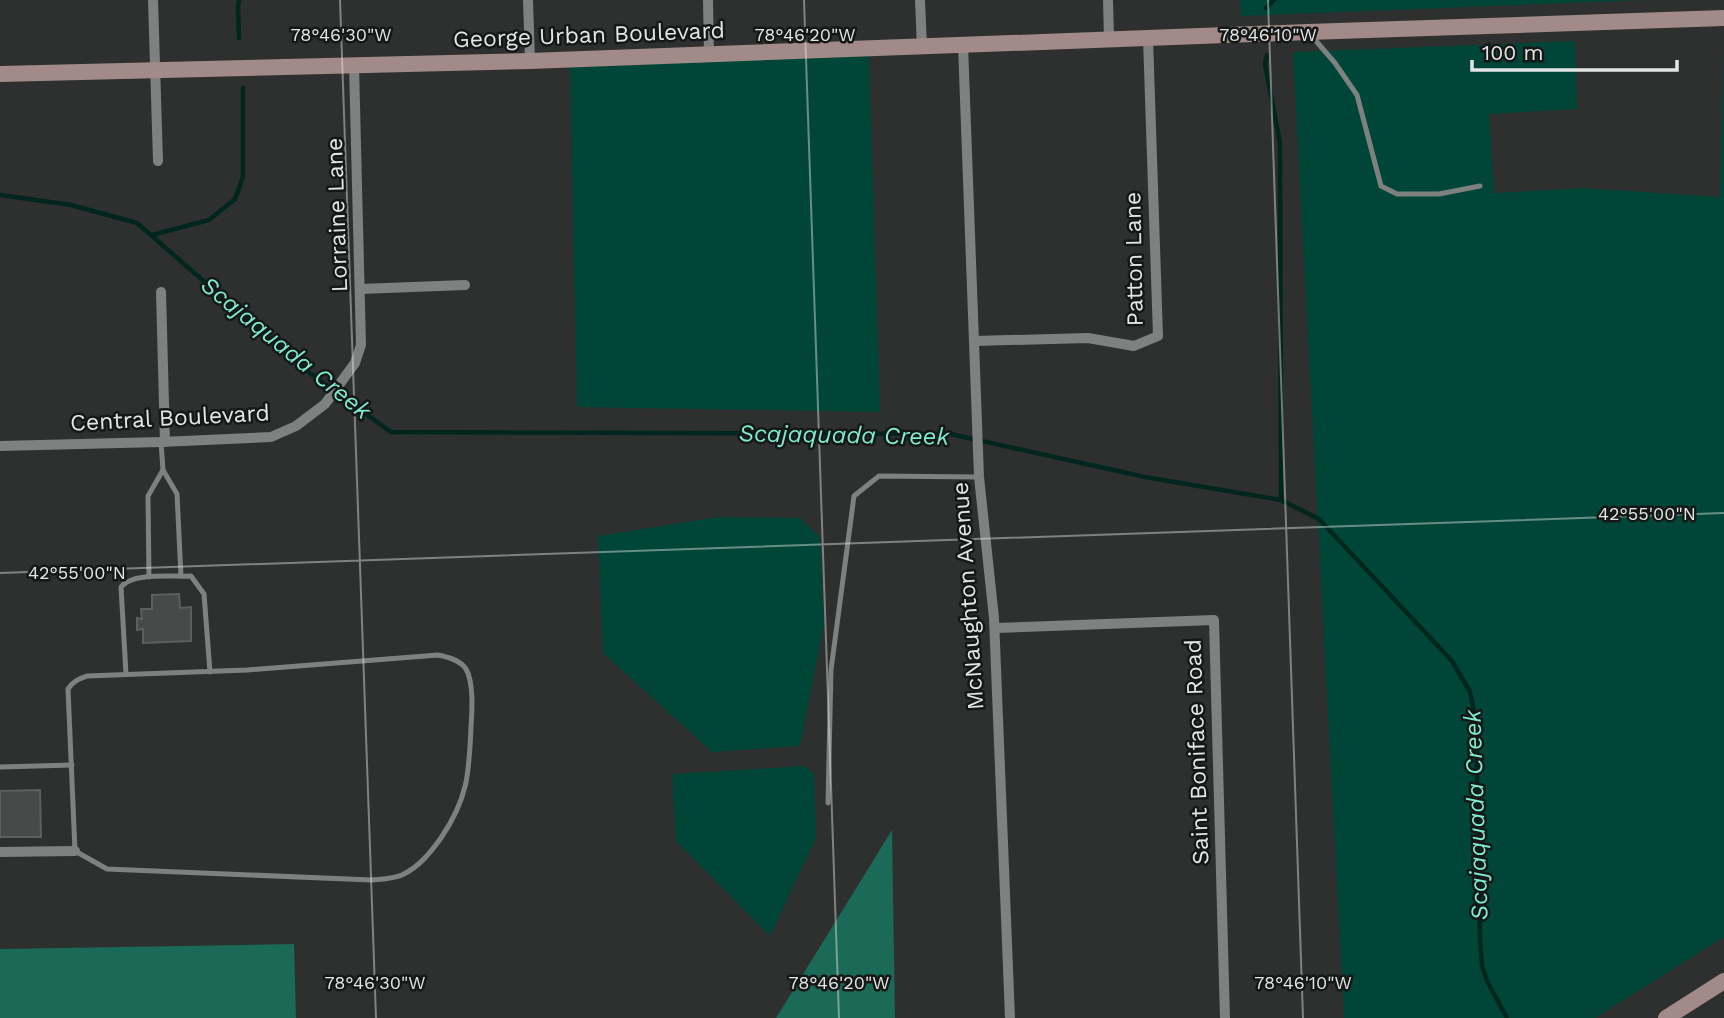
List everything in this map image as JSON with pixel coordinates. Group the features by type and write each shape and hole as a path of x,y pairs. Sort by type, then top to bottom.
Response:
{"street":[{"path":"153,0 158,161"},
{"path":"528,0 530,61"},
{"path":"708,0 709,55"},
{"path":"920,0 922,47"},
{"path":"1108,0 1109,39"},
{"name":"George Urban Boulevard","path":"0,74 530,61 1724,18"},
{"name":"Patton Lane","path":"974,341 1088,338 1134,346 1158,336 1149,38"},
{"name":"McNaughton Avenue","path":"963,45 979,477 995,628 1010,1018"},
{"name":"Lorraine Lane","path":"354,65 361,345 355,363"},
{"path":"360,289 465,285"},
{"path":"161,292 163,442"},
{"name":"Central Boulevard","path":"0,446 271,437 296,426 325,404 355,363"},
{"name":"Saint Boniface Road","path":"995,628 1214,620 1225,1018"},
{"path":"0,852 75,851"},
{"path":"1666,1018 1724,981"}],"lane":[{"path":"1308,32 1335,63 1357,95 1381,186 1397,194 1439,194 1480,186"},
{"path":"149,577 148,496 163,470 163,442"},
{"path":"163,470 177,494 181,576"},
{"path":"828,803 831,670 854,496 879,476 979,477"},
{"path":"126,674 121,586 125,581 137,577 191,576 204,594 210,671"},
{"path":"438,655 455,660 465,668 469,678 472,704 469,767 459,808 431,852 418,866 396,877 371,880 107,869 75,851 68,689 78,679 88,676 126,674 247,670 438,655"},
{"path":"0,766 72,765"}],"green space":[{"path":"1240,0 1642,0 1241,16"},
{"path":"1575,41 1577,109 1489,114 1494,193 1582,188 1720,197 1724,42 1724,937 1595,1018 1344,1018 1293,52"},
{"path":"869,56 880,412 577,407 570,67"},
{"path":"718,517 800,518 820,537 824,623 800,746 712,752 603,653 598,536"},
{"path":"805,766 814,774 816,838 770,936 676,841 672,774"},
{"path":"892,830 895,1018 776,1018"},
{"path":"294,944 296,1018 0,1018 0,949"}],"building":[{"path":"179,594 180,608 191,607 191,641 143,643 143,629 137,630 137,618 142,619 141,609 152,609 152,595"},
{"path":"40,790 41,837 0,837 0,791"}],"waterway":[{"path":"239,0 239,38"},
{"path":"1266,8 1274,0"},
{"path":"1267,55 1265,64 1280,143 1281,500"},
{"path":"152,235 209,220 235,199 243,177 243,88"},
{"name":"Scajaquada Creek","path":"0,195 71,205 137,223 307,371 391,432 950,434 1145,477 1281,500 1319,519 1452,661 1470,692 1476,720 1482,966 1507,1018"}]}
